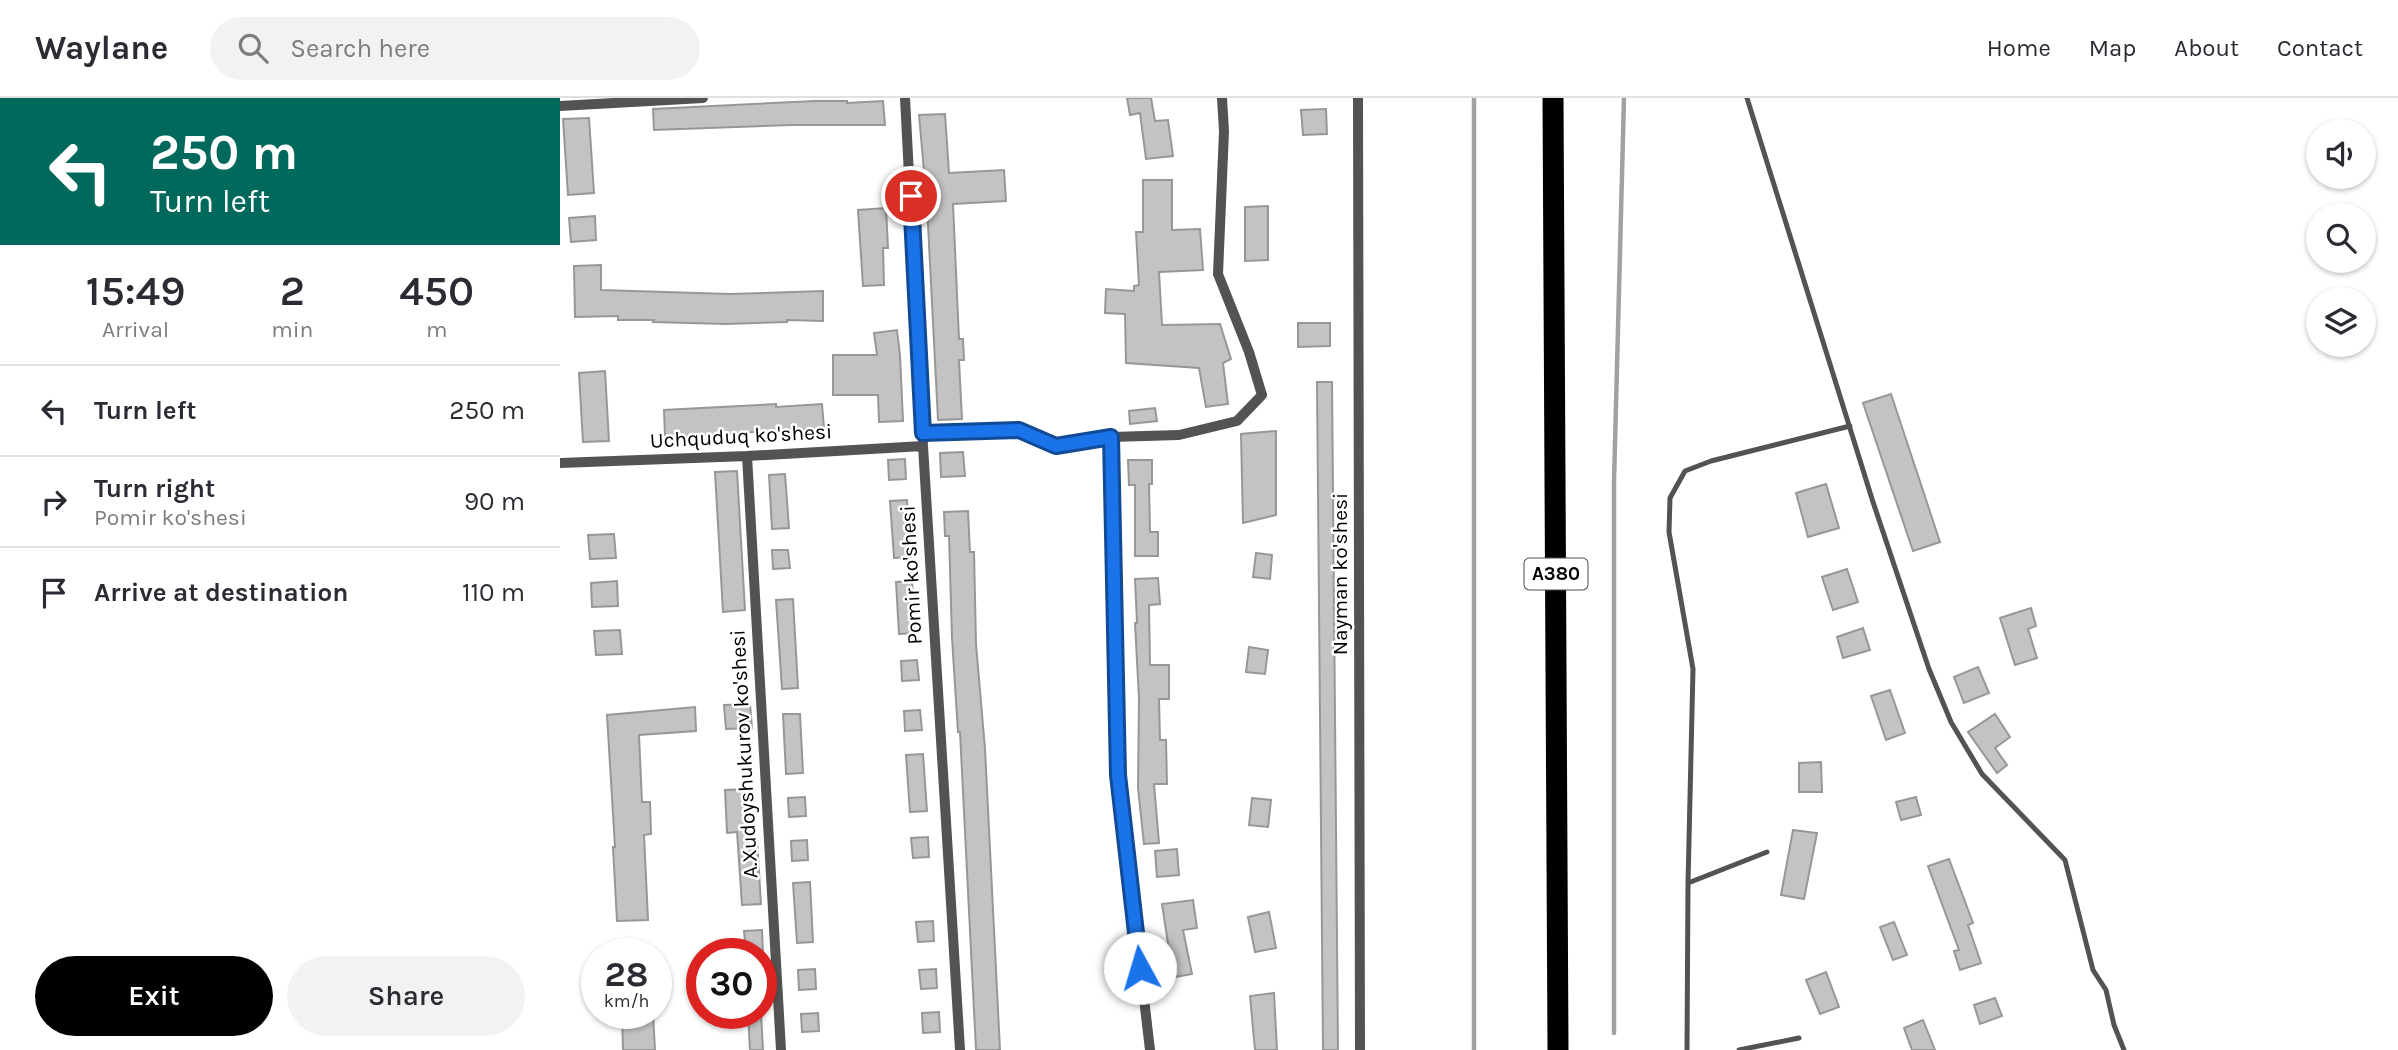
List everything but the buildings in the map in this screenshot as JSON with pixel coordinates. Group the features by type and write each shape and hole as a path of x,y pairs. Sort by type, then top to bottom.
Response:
{"highway":[{"name":"A380","path":"1553,98 1558,1050"}],"street":[{"path":"560,106 703,98"},
{"name":"Pomir ko'shesi","path":"905,98 923,446 960,1050"},
{"path":"923,433 1019,430 1056,446 1111,437 1179,435 1237,421 1262,395 1249,352 1218,274 1224,131 1222,98"},
{"name":"Nayman ko'shesi","path":"1358,98 1360,1050"},
{"path":"1111,437 1118,775 1150,1050"},
{"name":"Uchquduq ko'shesi","path":"560,463 923,446"},
{"name":"A.Xudoyshukurov ko'shesi","path":"747,456 780,1050"}],"lane":[{"path":"1747,98 1929,669 1951,722 1982,774 2065,860 2093,970 2106,990 2123,1050"},
{"path":"1687,1050 1693,669 1669,532 1670,498 1685,471 1711,460 1850,426"},
{"path":"1688,883 1767,852"},
{"path":"1740,1050 1799,1038"}],"waterway":[{"path":"1474,98 1474,1050"},
{"path":"1614,1033 1614,482 1624,98"}],"route":[{"path":"911,196 923,433 1019,430 1056,446 1111,437 1118,775 1140,968"}]}
